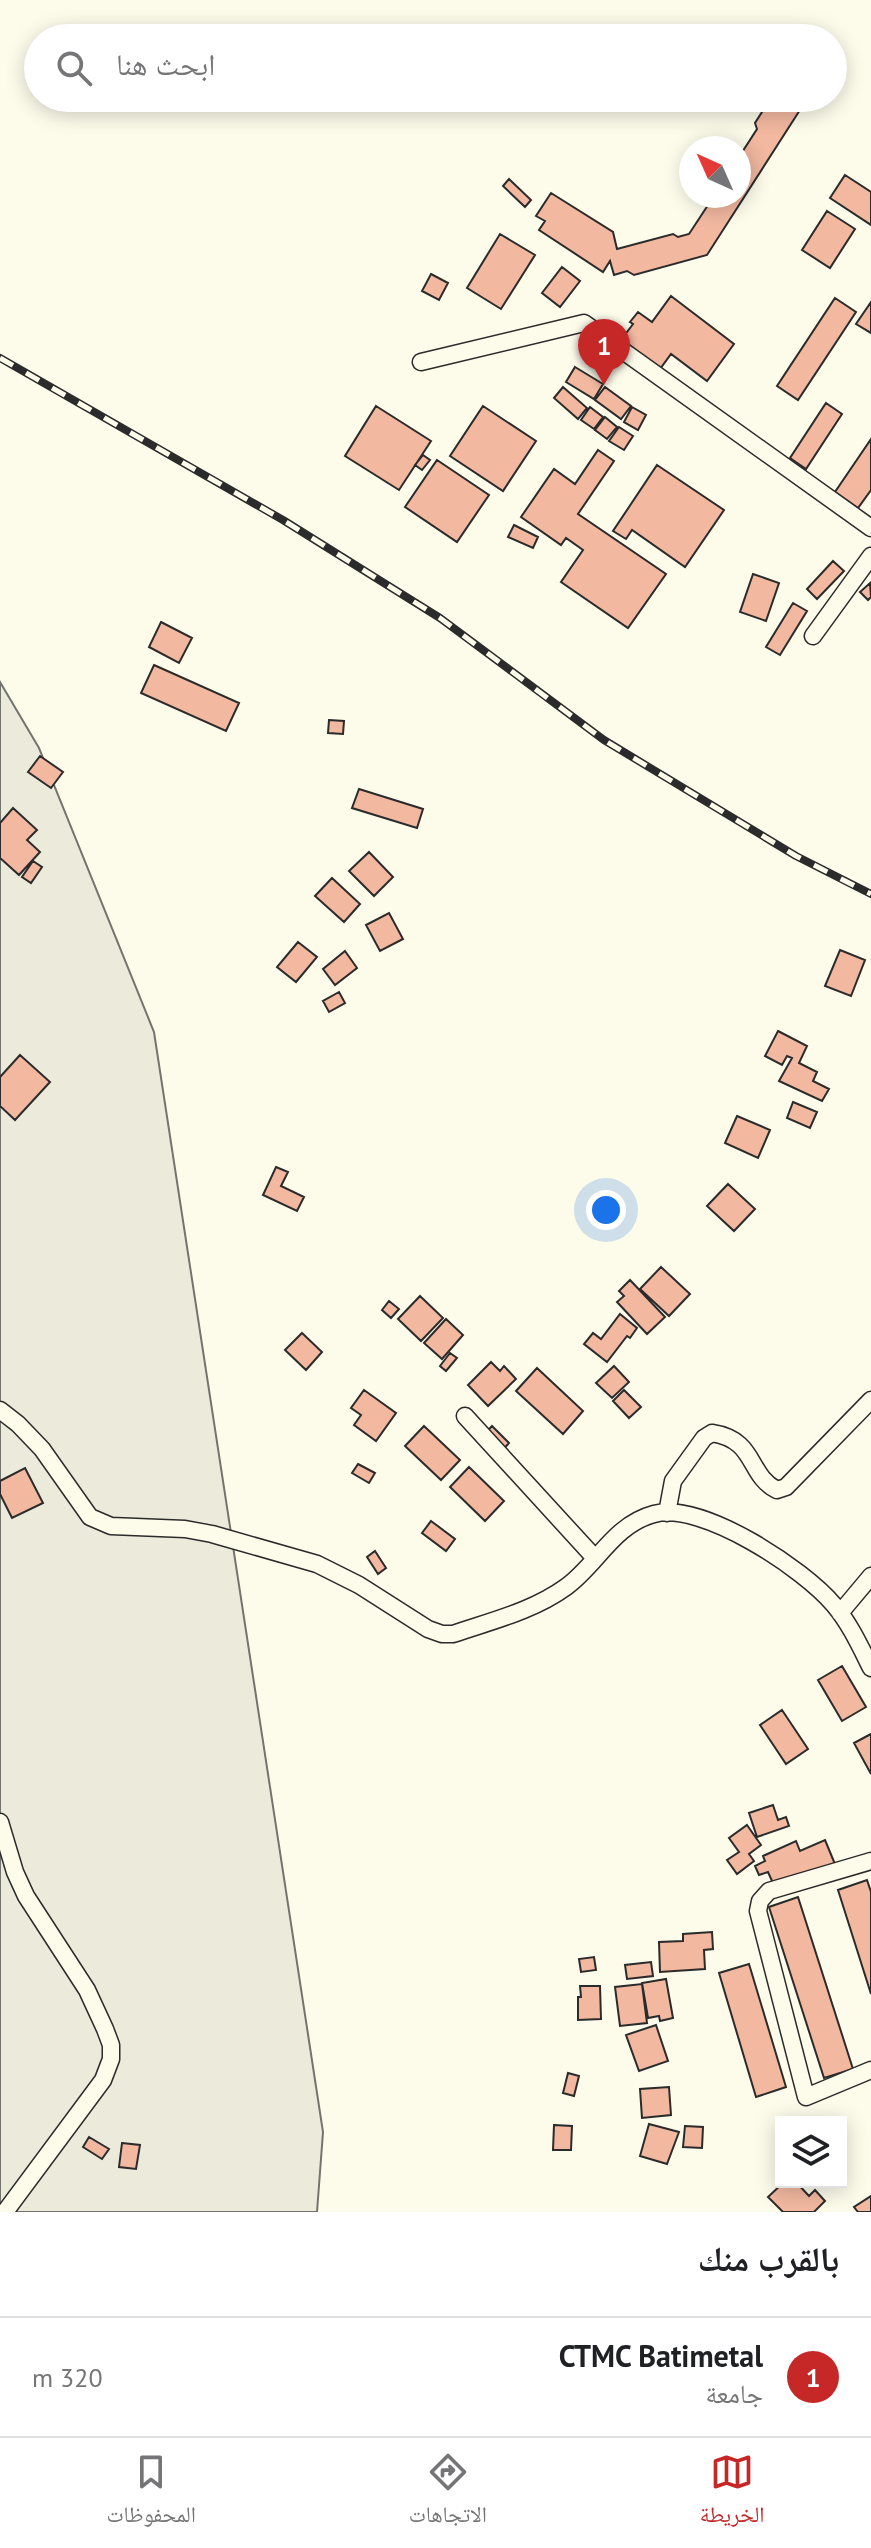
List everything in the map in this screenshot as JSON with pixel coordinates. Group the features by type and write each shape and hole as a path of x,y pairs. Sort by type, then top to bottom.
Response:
{"street":[{"path":"421,362 584,323 871,528"},
{"path":"813,636 871,556"},
{"path":"667,1513 673,1481 704,1438 712,1433 727,1435 747,1450 765,1481 777,1490 793,1481 871,1400"},
{"path":"0,1410 42,1449 90,1517 111,1526 185,1529 212,1534 317,1564 359,1585 408,1618 442,1634 453,1634 539,1604 568,1586 628,1525 655,1513 679,1513 720,1524 798,1570 832,1602 871,1668"},
{"path":"465,1416 594,1557"},
{"path":"840,1613 871,1576"},
{"path":"0,1822 15,1872 26,1896 87,1990 111,2045 111,2059 103,2080 5,2212"},
{"path":"871,1861 769,1891 760,1901 758,1911 806,2097 871,2070"}],"shaded area":[{"path":"0,682 39,748 154,1032 323,2132 317,2212 0,2212"}],"building":[{"path":"762,112 799,112 751,186 751,138 757,129 755,123"},
{"path":"845,175 871,192 871,225 830,198"},
{"path":"509,179 531,200 525,207 503,186"},
{"path":"551,193 613,232 617,249 673,234 678,237 689,234 706,208 737,208 707,255 634,275 627,271 614,275 610,261 603,272 539,230 545,221 536,216"},
{"path":"827,211 855,229 830,268 802,250"},
{"path":"500,234 535,255 501,309 467,288"},
{"path":"562,267 580,281 560,307 542,293"},
{"path":"431,274 448,283 439,300 422,291"},
{"path":"671,296 734,344 707,381 671,354 660,369 621,340 638,312 652,322"},
{"path":"835,298 856,312 798,400 777,386"},
{"path":"871,302 871,333 856,324"},
{"path":"575,367 603,384 594,399 566,382"},
{"path":"563,387 587,408 578,419 554,398"},
{"path":"605,387 631,406 621,419 595,400"},
{"path":"826,403 842,414 806,469 790,458"},
{"path":"376,406 431,441 399,490 345,456"},
{"path":"483,406 536,441 503,491 450,456"},
{"path":"590,407 603,417 594,429 581,420"},
{"path":"632,407 646,415 638,430 624,422"},
{"path":"605,417 617,427 607,439 595,430"},
{"path":"619,427 633,436 624,450 609,441"},
{"path":"871,439 871,490 858,508 835,492"},
{"path":"598,450 614,461 578,514 666,574 628,628 561,582 583,550 566,538 561,545 521,517 554,469 575,484"},
{"path":"423,455 430,460 422,470 415,465"},
{"path":"437,460 489,495 457,542 405,507"},
{"path":"657,465 724,510 685,567 632,530 626,539 613,531"},
{"path":"514,525 538,537 533,548 508,537"},
{"path":"833,561 844,571 817,599 807,589"},
{"path":"753,574 779,583 766,621 740,612"},
{"path":"870,583 871,597 868,600 860,592"},
{"path":"793,603 807,611 780,655 766,647"},
{"path":"161,622 192,638 179,663 149,647"},
{"path":"154,665 239,703 226,731 141,693"},
{"path":"329,720 344,721 343,734 328,733"},
{"path":"40,756 63,772 51,788 28,772"},
{"path":"359,789 423,809 417,828 352,808"},
{"path":"13,808 37,830 27,840 40,852 19,875 0,858 0,823"},
{"path":"369,852 393,877 374,896 349,871"},
{"path":"33,861 42,867 31,883 22,877"},
{"path":"332,878 360,904 344,922 315,896"},
{"path":"389,913 403,939 380,951 366,925"},
{"path":"298,942 317,957 296,982 277,967"},
{"path":"840,950 865,960 851,996 825,986"},
{"path":"345,951 357,968 335,985 323,969"},
{"path":"339,992 345,1003 329,1012 323,1001"},
{"path":"778,1031 807,1046 799,1063 817,1072 813,1081 829,1089 822,1101 779,1081 792,1058 787,1056 782,1065 765,1056"},
{"path":"20,1055 50,1082 15,1120 0,1106 0,1077"},
{"path":"793,1102 817,1112 810,1128 787,1118"},
{"path":"737,1116 770,1130 758,1158 725,1143"},
{"path":"276,1167 288,1172 281,1186 304,1197 297,1211 263,1195"},
{"path":"728,1184 755,1209 734,1231 707,1206"},
{"path":"661,1267 690,1294 669,1316 640,1289"},
{"path":"630,1280 665,1317 647,1334 617,1302 624,1296 619,1291"},
{"path":"420,1296 443,1318 421,1341 398,1319"},
{"path":"389,1301 399,1309 391,1318 382,1310"},
{"path":"620,1314 637,1328 607,1362 584,1344 593,1333 601,1339"},
{"path":"446,1319 463,1335 442,1359 424,1343"},
{"path":"302,1333 322,1352 306,1370 285,1350"},
{"path":"450,1353 457,1358 446,1371 440,1366"},
{"path":"491,1362 500,1371 504,1366 516,1379 488,1406 468,1385"},
{"path":"614,1366 629,1382 612,1398 596,1383"},
{"path":"537,1368 583,1411 563,1434 516,1391"},
{"path":"364,1390 396,1413 376,1441 354,1425 361,1415 351,1408"},
{"path":"624,1390 641,1407 629,1418 613,1401"},
{"path":"424,1426 460,1460 441,1480 405,1446"},
{"path":"492,1426 509,1443 498,1455 481,1438"},
{"path":"358,1464 375,1473 369,1483 352,1473"},
{"path":"469,1467 504,1501 485,1521 450,1487"},
{"path":"25,1468 43,1503 12,1518 0,1494 0,1481"},
{"path":"431,1521 455,1539 446,1551 422,1533"},
{"path":"375,1551 386,1568 378,1574 367,1557"},
{"path":"842,1666 866,1707 842,1721 818,1680"},
{"path":"782,1710 808,1749 786,1764 760,1725"},
{"path":"871,1734 871,1774 854,1743"},
{"path":"773,1805 778,1820 786,1817 789,1826 757,1837 749,1813"},
{"path":"747,1825 761,1845 749,1854 754,1861 737,1874 727,1860 739,1852 729,1838"},
{"path":"825,1840 837,1869 776,1890 768,1872 759,1875 755,1866 765,1861 763,1856 796,1841 800,1851"},
{"path":"867,1880 871,1892 871,1994 838,1890"},
{"path":"798,1897 853,2069 824,2078 769,1907"},
{"path":"712,1932 713,1949 704,1950 705,1969 660,1972 659,1942 683,1941 683,1934"},
{"path":"594,1957 596,1970 581,1972 579,1959"},
{"path":"651,1962 653,1976 627,1979 625,1965"},
{"path":"749,1964 786,2087 756,2097 719,1973"},
{"path":"666,1979 673,2018 660,2021 659,2016 648,2018 642,1983"},
{"path":"642,1984 647,2023 620,2026 615,1987"},
{"path":"580,1986 600,1986 601,2019 578,2020"},
{"path":"656,2025 668,2061 639,2071 626,2035"},
{"path":"568,2073 579,2076 574,2096 563,2093"},
{"path":"669,2087 671,2115 642,2118 640,2089"},
{"path":"649,2124 679,2132 667,2164 640,2156"},
{"path":"554,2125 572,2126 571,2150 553,2150"},
{"path":"685,2126 703,2127 702,2148 683,2147"},
{"path":"89,2137 109,2149 102,2159 83,2147"},
{"path":"122,2143 140,2145 136,2169 119,2167"},
{"path":"778,2188 802,2188 809,2196 815,2190 825,2201 814,2212 783,2212 768,2197"},
{"path":"871,2196 871,2212 858,2212 854,2207"}],"railway":[{"path":"0,358 283,520 440,618 604,740 796,856 871,894"}],"place":[{"name":"CTMC Batimetal","path":"604,385"}]}
